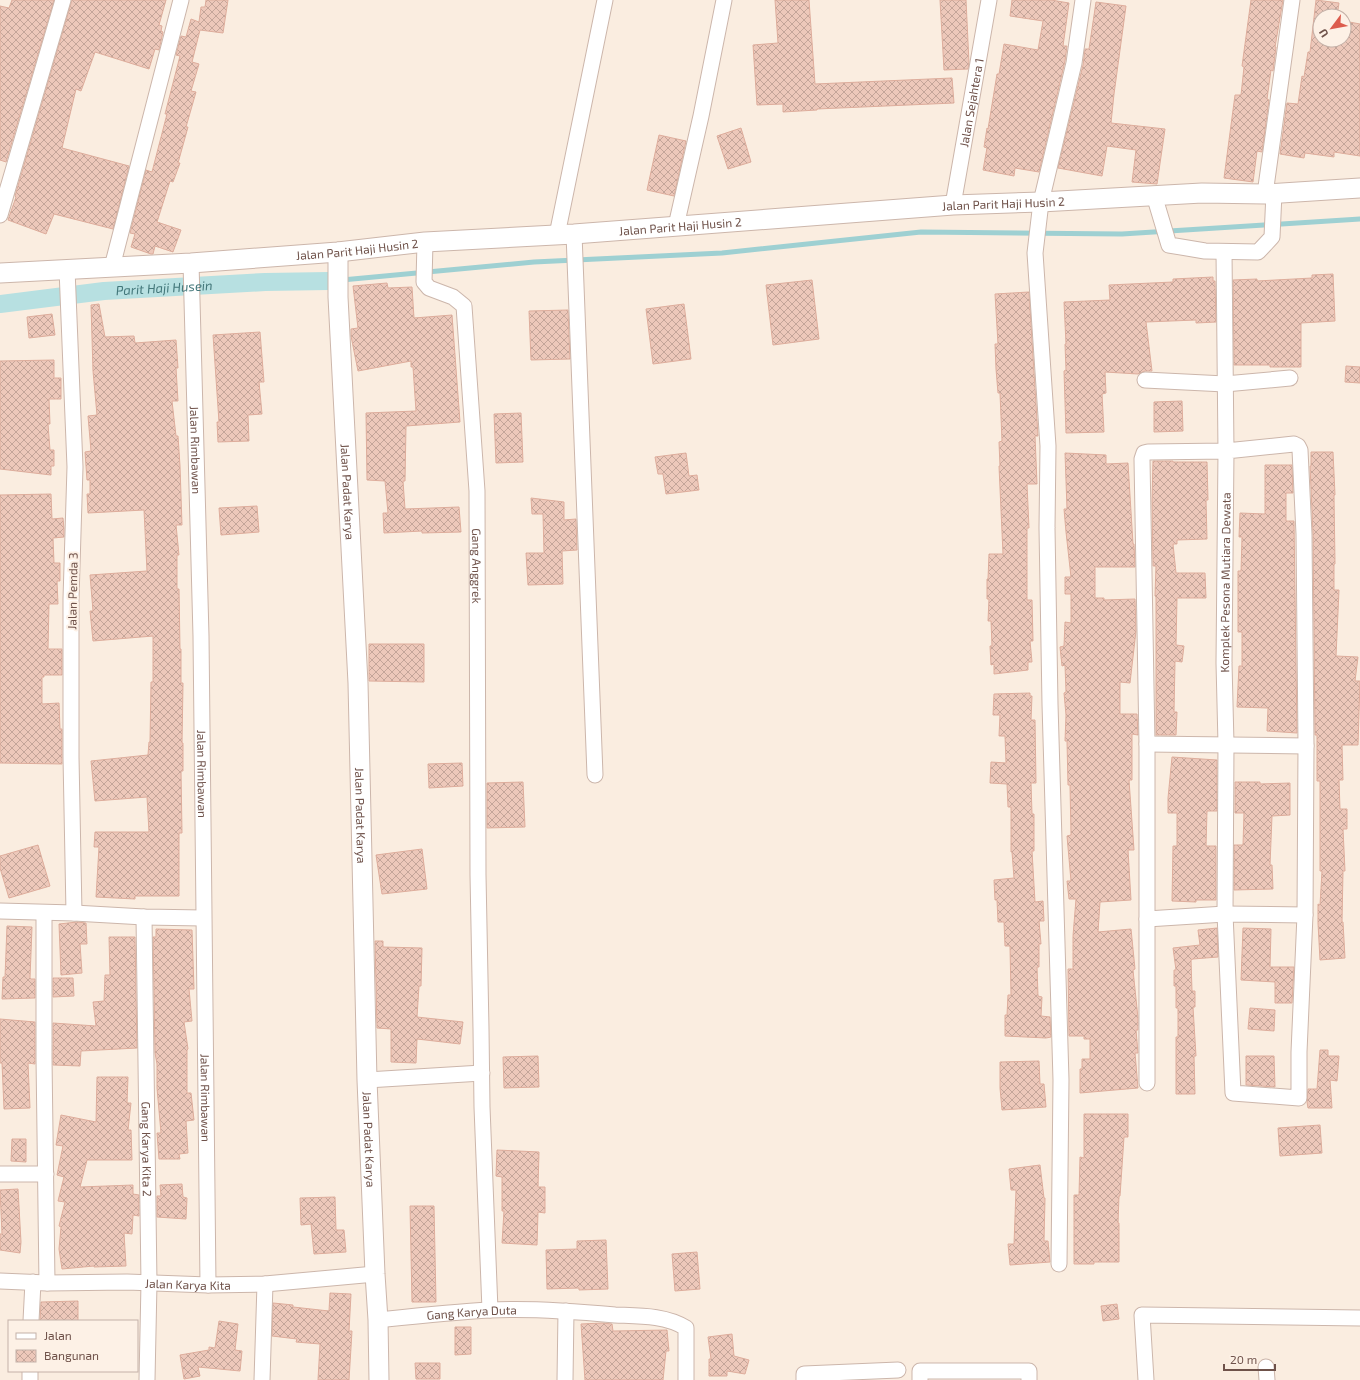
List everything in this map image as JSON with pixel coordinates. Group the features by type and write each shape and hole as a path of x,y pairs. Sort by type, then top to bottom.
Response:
{"street":[{"path":"0,215 63,0"},
{"path":"112,267 181,0"},
{"path":"595,775 576,275 569,240 605,0"},
{"path":"676,226 701,116 724,0"},
{"name":"Jalan Sejahtera 1","path":"953,205 989,0"},
{"path":"1059,1264 1061,1080 1050,704 1047,528 1048,446 1035,253 1041,202 1074,63 1083,0"},
{"path":"1154,195 1169,245 1198,250 1258,252 1272,237 1273,213 1270,194 1292,0"},
{"name":"Jalan Parit Haji Husin 2","path":"0,273 191,263 338,260 425,248 569,240 676,226 953,205 1041,202 1202,193 1270,194 1360,188"},
{"name":"Gang Anggrek","path":"425,248 424,282 429,288 453,296 464,306 477,491 478,875 482,1073"},
{"name":"Komplek Pesona Mutiara Dewata","path":"1224,252 1226,451 1224,655 1226,744 1225,914 1233,1093 1299,1098 1299,1052 1306,914"},
{"name":"Jalan Padat Karya","path":"338,260 338,297 358,683 367,1080 378,1320 379,1380"},
{"name":"Jalan Rimbawan","path":"191,263 201,636 208,1285"},
{"name":"Jalan Pemda 3","path":"67,269 75,467 71,599 71,741 74,913"},
{"path":"1145,380 1225,384 1290,378"},
{"path":"1147,919 1225,914 1306,914 1304,534 1300,450 1298,446 1294,444 1226,451 1148,452 1144,453 1142,459 1147,744 1147,919 1147,1083"},
{"path":"1147,744 1306,746"},
{"path":"0,911 203,918"},
{"path":"32,1320 40,1282 46,1174 44,913"},
{"name":"Gang Karya Kita 2","path":"144,917 149,1283 147,1380"},
{"path":"367,1080 482,1073 490,1310"},
{"path":"0,1174 46,1174"},
{"name":"Jalan Karya Kita","path":"0,1281 127,1282 208,1285 266,1284 375,1274"},
{"path":"262,1380 266,1284"},
{"name":"Gang Karya Duta","path":"378,1320 490,1310 566,1311 657,1318 678,1323 686,1328 686,1380"},
{"path":"565,1380 566,1311"},
{"path":"1146,1380 1142,1315 1360,1318"},
{"path":"804,1380 804,1374 898,1370"},
{"path":"920,1380 920,1370 1029,1371 1029,1380"}],"building":[{"path":"12,0 54,0 6,162 0,160 0,6 9,8"},
{"path":"72,0 166,0 159,25 162,26 161,31 163,32 159,50 155,49 149,69 95,52 81,91 76,89 62,148 129,166 113,229 54,214 46,234 8,220 16,197 15,196"},
{"path":"206,0 228,0 223,33 200,30 192,62 199,64 191,91 196,92 186,127 188,127 178,163 180,163 173,182 170,181 157,222 181,230 173,252 155,246 153,254 151,254 131,247 135,234 130,233 146,170 152,172 180,56 176,55 181,36 186,37 191,19 199,22 201,7 205,7"},
{"path":"775,0 809,0 815,84 952,78 954,103 817,109 783,112 783,104 757,105 753,45 778,43"},
{"path":"940,0 966,0 968,69 944,70"},
{"path":"1012,0 1051,0 1069,3 1063,46 1067,46 1065,61 1039,172 1015,168 1014,176 983,170 987,148 984,147 987,128 988,129 997,74 999,74 1004,44 1038,50 1043,21 1010,16"},
{"path":"1251,0 1283,0 1275,47 1273,71 1271,70 1267,99 1269,100 1262,152 1257,151 1253,182 1224,178 1235,95 1241,95 1244,67 1242,66"},
{"path":"1316,0 1339,3 1338,8 1315,8"},
{"path":"1096,2 1126,6 1111,123 1165,129 1157,184 1132,182 1136,150 1107,146 1102,176 1058,168 1083,65 1085,49 1089,49"},
{"path":"1352,22 1360,24 1360,156 1334,152 1334,157 1305,153 1304,158 1280,154 1287,103 1298,104 1302,76 1304,77 1308,52 1310,52 1312,35 1312,48 1352,48"},
{"path":"741,128 751,162 728,169 717,136"},
{"path":"659,135 686,141 674,196 647,190"},
{"path":"1333,274 1335,321 1301,323 1301,367 1234,365 1233,280 1257,279 1257,281 1312,278 1312,275"},
{"path":"1213,277 1213,281 1215,281 1216,322 1196,323 1196,320 1146,322 1152,371 1145,371 1138,374 1105,372 1106,393 1102,394 1104,432 1066,433 1064,371 1066,370 1066,344 1064,302 1110,300 1109,285 1173,282 1173,279"},
{"path":"812,280 819,339 773,345 766,285"},
{"path":"387,283 388,288 412,287 414,318 452,315 460,422 406,426 405,481 403,481 405,509 459,507 461,532 422,533 422,531 384,533 383,513 388,513 385,481 367,480 366,413 416,411 413,367 411,367 411,361 358,371 351,336 351,329 358,328 353,286"},
{"path":"1029,292 1038,436 1035,436 1037,484 1027,484 1029,528 1027,528 1027,600 1032,600 1033,641 1030,641 1032,662 1028,662 1028,670 994,674 994,664 991,665 991,621 988,621 989,599 987,599 987,579 989,554 1003,554 999,466 999,442 1002,441 1000,393 998,393 996,369 995,344 998,344 995,294"},
{"path":"99,304 105,337 134,336 135,343 176,340 178,401 172,401 176,436 178,436 180,466 182,525 176,525 179,555 177,555 177,589 179,589 181,683 183,683 183,771 181,771 182,833 179,833 179,896 135,896 135,899 96,897 99,847 94,847 95,832 149,832 147,797 95,801 91,761 148,755 150,742 151,682 153,682 153,636 93,641 90,611 93,611 90,575 147,571 144,510 88,513 87,494 90,494 90,480 87,480 85,452 91,451 88,416 97,415 93,371 91,305"},
{"path":"684,304 691,359 653,364 646,309"},
{"path":"568,310 570,359 531,360 529,311"},
{"path":"52,314 55,335 29,338 27,317"},
{"path":"260,332 264,382 259,382 262,414 248,415 249,441 218,442 217,422 219,422 213,335"},
{"path":"54,360 54,378 61,378 61,399 49,399 50,424 48,424 50,450 54,450 54,466 51,466 51,475 0,469 0,361"},
{"path":"1346,366 1360,367 1360,383 1345,382"},
{"path":"1182,401 1183,431 1154,432 1154,402"},
{"path":"521,413 523,462 496,463 494,414"},
{"path":"1311,452 1333,452 1335,495 1334,590 1339,590 1336,656 1358,657 1355,681 1360,681 1358,745 1342,745 1343,780 1339,780 1340,809 1347,809 1347,829 1343,829 1345,871 1343,871 1342,922 1345,958 1320,960 1318,904 1320,905 1322,871 1320,871 1320,781 1317,781 1317,735 1315,735"},
{"path":"686,453 689,476 697,475 699,490 666,494 663,474 658,474 655,457"},
{"path":"1065,453 1106,455 1106,464 1128,463 1135,567 1095,567 1095,598 1104,598 1104,600 1135,599 1136,631 1130,683 1120,682 1120,714 1137,714 1138,735 1132,734 1132,780 1129,780 1134,850 1128,850 1131,900 1100,902 1098,932 1131,929 1135,969 1133,970 1138,1018 1138,1030 1136,1030 1138,1053 1135,1053 1138,1088 1080,1093 1080,1069 1082,1069 1082,1059 1090,1059 1090,1039 1084,1039 1084,1036 1069,1036 1068,969 1073,969 1073,936 1076,899 1069,899 1067,881 1071,881 1067,836 1071,835 1070,785 1068,785 1067,741 1065,741 1065,665 1062,666 1060,647 1064,646 1065,622 1071,623 1071,594 1065,594 1065,577 1071,577 1064,509 1067,509"},
{"path":"1153,461 1207,462 1207,539 1177,540 1177,544 1173,544 1176,573 1205,573 1206,598 1177,598 1176,645 1184,646 1182,662 1175,661 1174,712 1177,712 1176,735 1156,735 1156,566 1153,566"},
{"path":"1265,465 1292,465 1293,493 1286,493 1286,521 1294,521 1297,733 1267,731 1268,708 1237,707 1239,666 1242,666 1242,632 1238,632 1238,571 1241,571 1242,537 1239,537 1240,513 1265,514"},
{"path":"51,494 52,519 63,518 64,537 53,538 54,563 60,563 60,581 57,581 58,604 49,604 48,649 62,649 62,675 44,675 44,677 42,677 42,704 59,703 60,729 62,729 62,764 0,763 0,495"},
{"path":"531,498 564,502 564,520 576,519 577,550 562,551 563,584 528,585 526,553 544,553 543,514 532,514"},
{"path":"257,506 259,532 221,535 219,508"},
{"path":"369,644 424,644 424,682 369,681"},
{"path":"1030,693 1030,696 1032,696 1031,720 1035,720 1036,783 1031,783 1032,814 1034,814 1034,851 1032,851 1035,902 1043,901 1044,921 1039,921 1041,944 1039,944 1039,967 1037,967 1038,996 1042,997 1041,1016 1050,1017 1051,1037 1046,1038 1005,1036 1005,1015 1007,1015 1008,995 1011,995 1010,946 1005,946 1004,922 998,922 994,880 1014,878 1011,852 1011,807 1008,807 1007,784 990,783 991,762 1006,763 1005,736 999,736 1000,715 993,715 994,694"},
{"path":"1172,757 1217,760 1217,811 1207,811 1206,846 1216,846 1216,900 1196,900 1196,902 1172,901 1173,846 1177,846 1177,813 1168,813"},
{"path":"462,763 463,786 429,788 428,764"},
{"path":"523,782 525,827 487,828 487,783"},
{"path":"1235,782 1260,782 1260,784 1290,783 1290,815 1272,816 1270,865 1272,865 1273,889 1234,890 1234,845 1243,845 1244,813 1235,813"},
{"path":"38,845 50,886 9,898 0,868 0,856"},
{"path":"422,849 427,889 382,894 376,855"},
{"path":"77,922 86,923 87,944 80,944 82,973 61,975 59,924"},
{"path":"7,926 32,927 30,978 35,979 35,998 2,999 3,977 5,977"},
{"path":"1217,928 1218,957 1191,960 1192,991 1195,991 1195,1007 1193,1007 1196,1056 1194,1056 1195,1094 1176,1094 1176,1037 1178,1037 1178,1008 1176,1008 1176,986 1174,986 1174,970 1176,970 1173,948 1200,945 1198,930"},
{"path":"1243,928 1271,929 1270,967 1294,967 1292,1003 1275,1003 1275,982 1241,980"},
{"path":"156,929 192,930 194,989 189,989 192,1021 184,1022 188,1049 187,1093 191,1093 194,1120 186,1121 188,1153 179,1154 180,1159 159,1159 157,1133 161,1133 155,1053 153,937 156,937"},
{"path":"109,937 135,937 137,1048 81,1051 80,1066 53,1065 53,1023 96,1026 93,1002 104,1001 105,975 110,975"},
{"path":"375,941 383,941 383,947 422,948 421,986 419,986 417,1017 463,1022 460,1044 417,1039 416,1063 391,1062 391,1029 377,1028"},
{"path":"53,978 73,978 74,996 53,997"},
{"path":"1250,1008 1275,1010 1274,1031 1248,1029"},
{"path":"0,1019 35,1022 35,1064 28,1063 30,1108 4,1109 2,1063 0,1063"},
{"path":"1320,1050 1328,1050 1328,1056 1339,1056 1337,1081 1330,1080 1332,1108 1308,1108 1308,1089 1317,1089"},
{"path":"538,1056 539,1087 504,1088 503,1057"},
{"path":"1246,1056 1274,1056 1275,1087 1246,1085"},
{"path":"1039,1061 1040,1084 1044,1084 1046,1107 1002,1110 1000,1062"},
{"path":"97,1077 128,1077 127,1103 131,1103 128,1130 131,1130 132,1160 87,1160 80,1187 133,1185 133,1194 139,1195 139,1216 133,1215 132,1234 124,1233 126,1266 94,1266 62,1269 59,1249 61,1227 59,1226 65,1202 58,1201 64,1177 57,1175 63,1146 56,1145 61,1115 96,1122"},
{"path":"1084,1114 1128,1114 1128,1137 1124,1137 1119,1196 1119,1262 1074,1264 1074,1195 1079,1195 1080,1157 1084,1158"},
{"path":"1320,1125 1322,1153 1280,1156 1278,1128"},
{"path":"12,1139 26,1139 26,1162 11,1161"},
{"path":"497,1150 539,1152 538,1187 545,1187 545,1213 538,1212 537,1245 502,1243 504,1211 502,1211 502,1177 496,1176"},
{"path":"1040,1165 1045,1198 1044,1241 1048,1241 1050,1262 1010,1265 1008,1244 1014,1244 1016,1190 1011,1190 1009,1169"},
{"path":"182,1184 183,1197 187,1198 186,1219 157,1217 157,1196 161,1196 160,1185"},
{"path":"18,1189 21,1242 20,1253 0,1250 0,1234 2,1234 0,1190"},
{"path":"335,1197 336,1230 344,1230 346,1252 314,1254 311,1224 301,1225 300,1198"},
{"path":"410,1206 434,1206 436,1302 412,1302"},
{"path":"606,1240 608,1289 547,1289 546,1250 577,1249 577,1241"},
{"path":"697,1252 700,1289 675,1291 672,1254"},
{"path":"330,1293 351,1294 349,1331 352,1331 349,1380 318,1380 320,1344 296,1342 297,1339 272,1336 273,1303 329,1311"},
{"path":"78,1301 78,1320 40,1320 41,1302"},
{"path":"1117,1304 1119,1319 1103,1321 1101,1306"},
{"path":"219,1321 238,1324 235,1350 242,1351 240,1371 198,1367 200,1376 184,1379 180,1355 209,1350 209,1347 215,1348"},
{"path":"581,1324 612,1324 613,1331 667,1330 669,1351 666,1351 663,1380 585,1380"},
{"path":"455,1327 471,1327 471,1354 455,1355"},
{"path":"732,1334 734,1356 749,1360 745,1374 727,1371 727,1376 709,1376 709,1359 711,1359 708,1337"},
{"path":"415,1363 440,1363 440,1379 416,1379"}],"waterway":[{"path":"342,280 534,262 722,253 921,232 1122,234 1360,219"},
{"name":"Parit Haji Husein","path":"0,304 104,291 265,282 329,281"}]}
